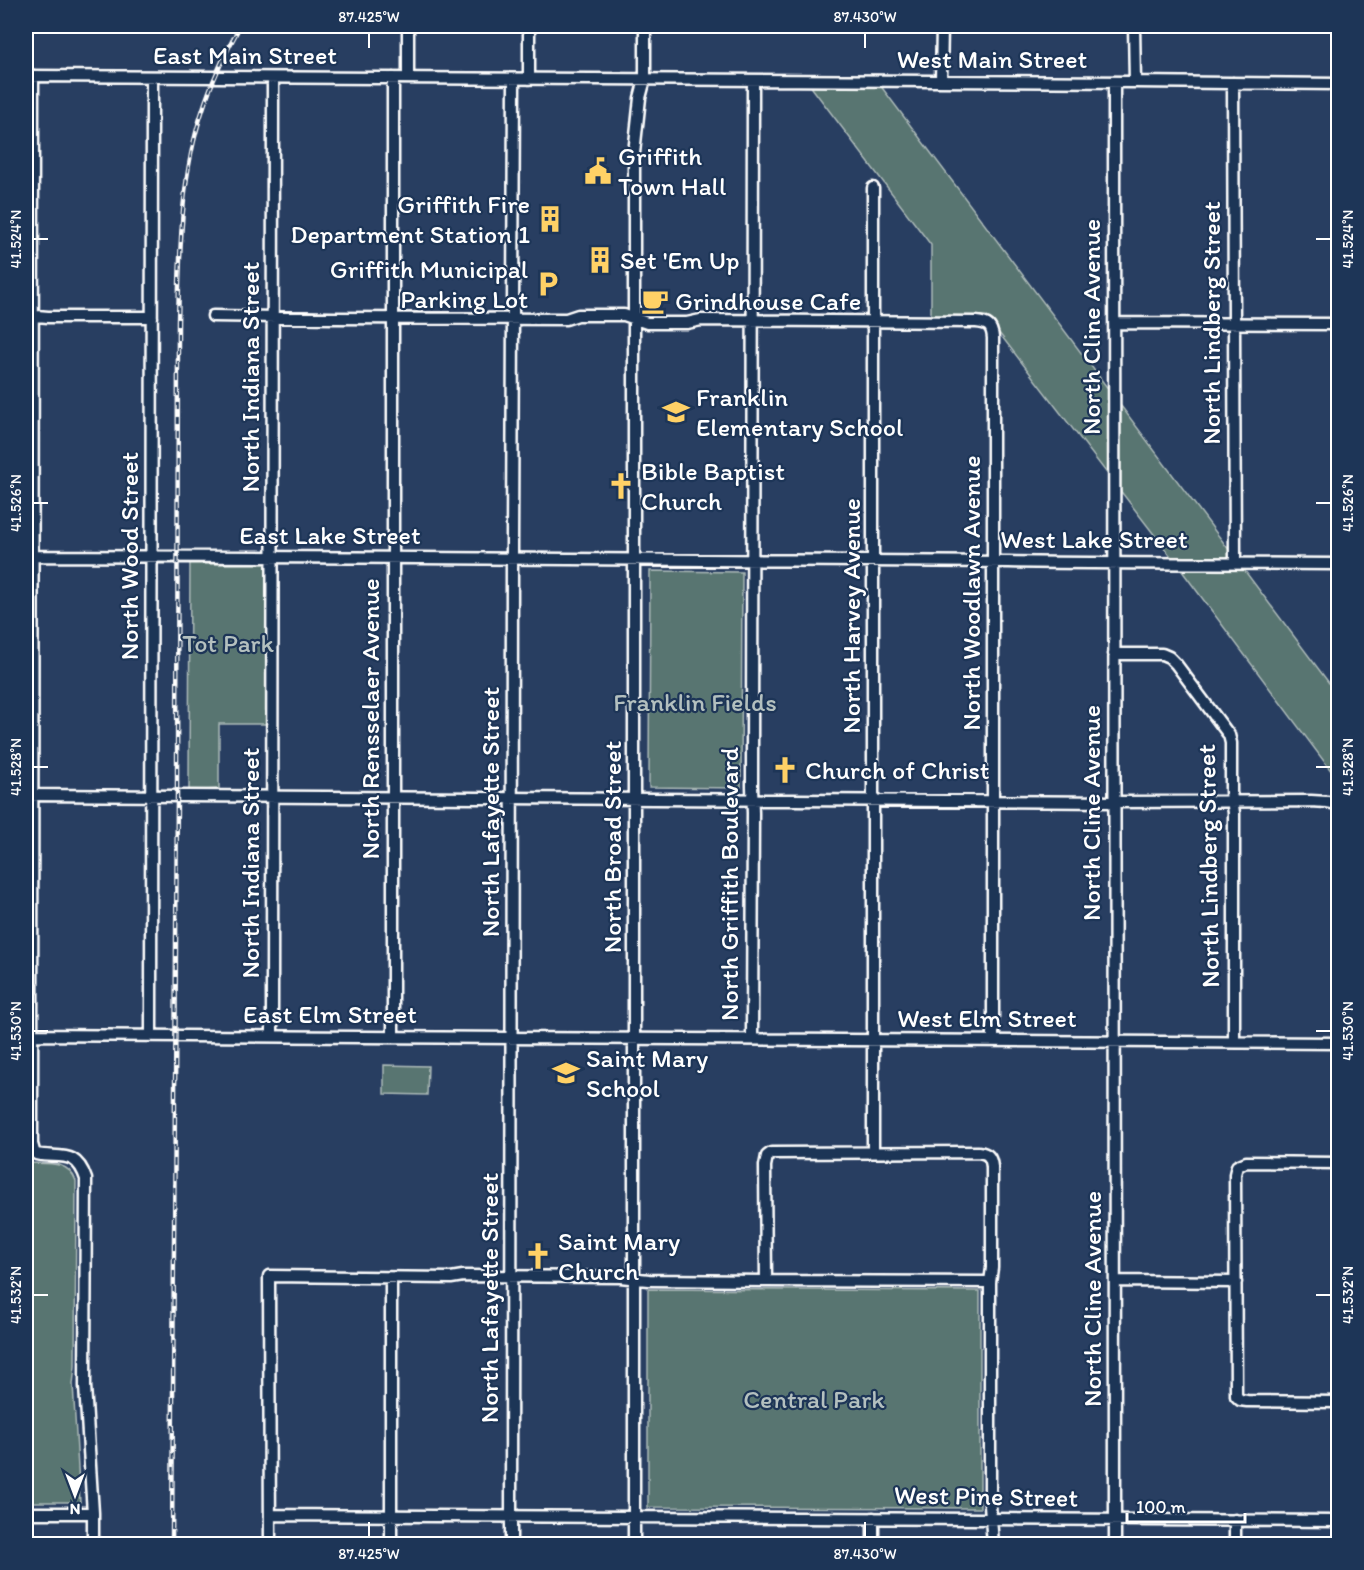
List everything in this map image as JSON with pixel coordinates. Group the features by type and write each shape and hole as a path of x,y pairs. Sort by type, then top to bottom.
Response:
{"street":[{"path":"408,26 408,78"},
{"path":"529,26 529,79"},
{"name":"North Broad Street","path":"634,1545 633,153 640,98 645,79 645,26"},
{"path":"941,81 942,26"},
{"path":"1134,26 1134,82"},
{"path":"29,76 29,1035 32,1148 39,1155 60,1155 71,1159 81,1167 86,1179 85,1386 93,1545"},
{"name":"East Main Street","path":"29,76 645,79"},
{"name":"North Wood Street","path":"151,1035 152,77"},
{"name":"North Indiana Street","path":"272,1036 273,78"},
{"name":"North Rensselaer Avenue","path":"393,78 393,1037"},
{"name":"North Lafayette Street","path":"511,1545 514,79"},
{"name":"West Main Street","path":"645,79 1338,84"},
{"name":"North Griffith Boulevard","path":"752,1039 753,80"},
{"name":"North Cline Avenue","path":"1114,82 1115,1545"},
{"name":"North Lindberg Street","path":"1233,83 1235,562"},
{"name":"North Harvey Avenue","path":"873,188 873,1152"},
{"path":"30,315 152,317"},
{"path":"213,316 566,319 578,315 624,315 648,323 687,323 701,320 873,322"},
{"name":"North Woodlawn Avenue","path":"873,322 985,323 990,326 993,338 993,1041"},
{"path":"1114,323 1338,324"},
{"name":"East Lake Street","path":"29,556 634,560"},
{"name":"West Lake Street","path":"634,560 1338,564"},
{"name":"North Lindberg Street","path":"1114,654 1162,654 1169,657 1229,735 1234,825 1234,1042"},
{"path":"29,795 1114,802 1311,801 1338,804"},
{"name":"East Elm Street","path":"29,1035 634,1039"},
{"name":"West Elm Street","path":"634,1039 1338,1043"},
{"path":"766,1281 765,1166 767,1155 778,1152 978,1152 986,1154 992,1167 990,1505 993,1545"},
{"path":"1338,1163 1246,1162 1237,1166 1235,1174 1235,1390 1238,1398 1247,1401 1338,1402"},
{"path":"270,1545 269,1276 451,1278 512,1276 649,1280 990,1282"},
{"path":"391,1278 391,1545"},
{"path":"1114,1281 1236,1282"},
{"path":"26,1513 93,1514"},
{"name":"West Pine Street","path":"270,1515 1338,1521"},
{"path":"873,1518 873,1545"},
{"path":"1235,1520 1235,1545"}],"green space":[{"path":"806,80 877,81 1338,695 1338,780 1176,563 986,316 931,316 931,245"},
{"name":"Tot Park","path":"190,561 267,562 266,724 219,724 219,789 189,791"},
{"name":"Franklin Fields","path":"650,571 742,572 741,788 649,787"},
{"path":"384,1065 428,1066 427,1095 384,1094"},
{"path":"26,1163 48,1163 62,1166 72,1174 76,1181 73,1384 80,1502 26,1502"},
{"name":"Central Park","path":"648,1289 980,1291 980,1508 648,1507"}],"railway":[{"path":"172,1544 178,322 181,241 186,188 195,135 210,88 240,26"}],"place":[{"name":"Griffith Town Hall","path":"598,171"},
{"name":"Griffith Fire Department Station 1","path":"550,219"},
{"name":"Set 'Em Up","path":"600,260"},
{"name":"Griffith Municipal Parking Lot","path":"548,284"},
{"name":"Grindhouse Cafe","path":"655,301"},
{"name":"Franklin Elementary School","path":"676,412"},
{"name":"Bible Baptist Church","path":"621,486"},
{"name":"Church of Christ","path":"785,770"},
{"name":"Saint Mary School","path":"566,1073"},
{"name":"Saint Mary Church","path":"538,1256"}]}
